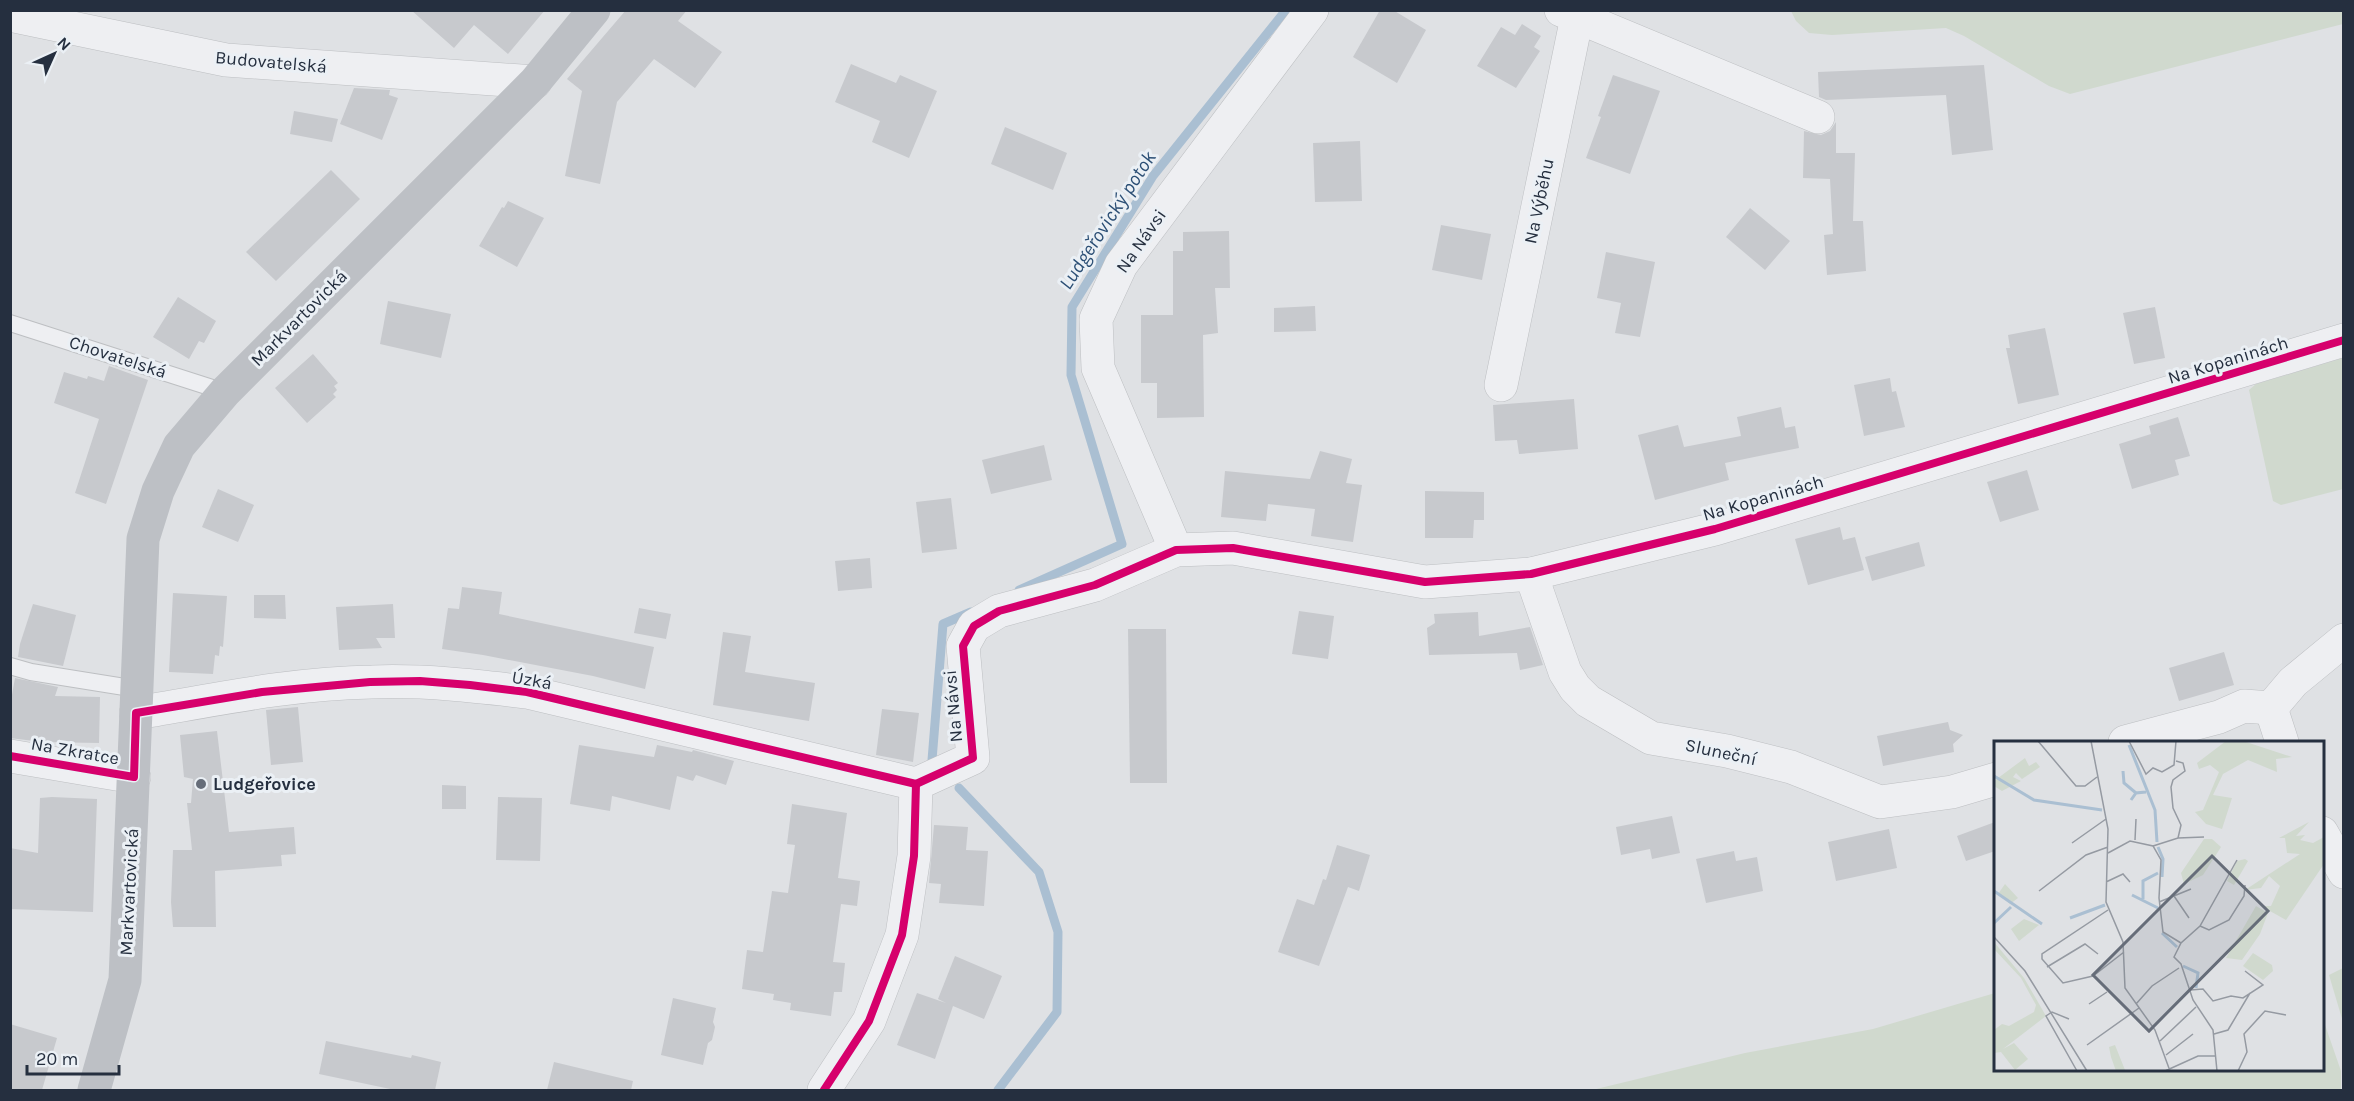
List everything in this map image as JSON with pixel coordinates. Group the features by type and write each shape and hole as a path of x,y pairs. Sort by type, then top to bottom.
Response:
{"street":[{"name":"Markvartovická","path":"94,1090 125,980 143,539 158,491 179,446 225,392 535,82 594,10"},
{"name":"Na Návsi","path":"916,784 973,758 963,646 974,626 999,611 1095,585 1176,550 1098,368 1096,319 1121,265 1312,10"},
{"name":"Na Výběhu","path":"1502,385 1569,14 1818,117"},
{"name":"Budovatelská","path":"10,15 225,60 535,82"},
{"name":"Na Kopaninách","path":"1176,550 1233,548 1425,582 1531,574 1714,529 2343,340"},
{"name":"Sluneční","path":"1531,574 1565,672 1575,688 1588,702 1651,738 1727,751 1791,767 1880,802 1952,792 1994,779"},
{"path":"2271,708 2293,682 2343,640"},
{"name":"Úzká","path":"137,701 370,681 460,684 527,692 916,784"},
{"path":"2129,741 2219,717 2244,706 2271,708"},
{"path":"2271,708 2282,741"},
{"name":"Na Zkratce","path":"10,756 134,777"},
{"path":"824,1090 869,1021 902,935 914,856 916,784"},
{"path":"2324,837 2343,872"}],"lane":[{"name":"Chovatelská","path":"10,322 225,392"},
{"path":"10,666 137,701"}],"shaded area":[{"path":"2343,10 2343,24 2070,94 2049,86 1964,36 1946,28 1832,35 1809,33 1796,21 1791,11"},
{"path":"2343,358 2343,489 2281,505 2273,501 2249,390 2256,384"},
{"path":"2343,968 2343,1022 2329,975"},
{"path":"1994,993 1994,1071 2324,1071 2324,1022 2341,1071 2341,1090 1592,1090 1745,1053 1873,1029"}],"building":[{"path":"411,10 545,10 508,54 474,25 454,48"},
{"path":"626,10 687,10 678,21 722,52 695,88 654,59 617,102 600,184 565,176 582,91 567,79"},
{"path":"1380,10 1393,10 1426,30 1397,83 1353,57"},
{"path":"1522,24 1541,36 1534,47 1540,51 1516,88 1477,66 1501,27 1515,35"},
{"path":"851,64 896,83 900,75 937,91 909,158 872,142 880,121 835,102"},
{"path":"1984,65 1993,150 1952,155 1946,95 1826,100 1819,97 1818,72"},
{"path":"1613,75 1660,91 1630,174 1586,158"},
{"path":"354,88 390,90 389,95 398,98 382,140 340,124"},
{"path":"294,111 338,119 332,142 290,134"},
{"path":"1836,122 1836,153 1855,153 1853,221 1863,221 1866,271 1827,275 1824,235 1833,234 1830,179 1803,178 1804,131 1821,135 1830,131"},
{"path":"1005,127 1067,153 1053,190 991,164"},
{"path":"1360,141 1362,201 1315,202 1313,143"},
{"path":"331,170 360,199 276,281 246,252"},
{"path":"508,201 544,218 517,267 479,246"},
{"path":"1750,208 1790,241 1765,270 1726,237"},
{"path":"1441,225 1491,234 1482,280 1432,270"},
{"path":"1229,231 1230,288 1215,288 1218,333 1203,335 1204,417 1157,418 1157,383 1141,383 1141,315 1173,315 1173,251 1183,251 1183,232"},
{"path":"1606,252 1655,262 1640,337 1615,333 1621,303 1597,298"},
{"path":"178,297 216,321 204,343 199,341 189,359 153,337"},
{"path":"388,301 451,314 441,358 380,344"},
{"path":"1315,306 1316,331 1274,332 1274,308"},
{"path":"2155,307 2165,358 2134,364 2123,313"},
{"path":"2045,328 2059,395 2018,404 2006,348 2010,348 2008,335"},
{"path":"313,354 338,383 334,386 337,390 333,394 336,397 307,423 275,388"},
{"path":"109,366 148,380 106,504 75,493 99,419 54,403 64,372 104,381"},
{"path":"1890,378 1892,392 1896,391 1905,427 1864,436 1854,385"},
{"path":"1574,399 1578,449 1519,454 1517,440 1495,441 1493,405"},
{"path":"1781,407 1785,428 1795,426 1799,448 1725,463 1729,480 1655,500 1638,435 1678,425 1684,447 1741,436 1737,417"},
{"path":"2178,417 2190,456 2175,460 2179,475 2132,489 2119,444 2151,434 2149,426"},
{"path":"1044,445 1052,480 991,494 982,460"},
{"path":"1320,451 1352,459 1346,483 1362,485 1353,542 1311,536 1315,509 1268,504 1266,521 1221,517 1225,471 1310,479"},
{"path":"2027,470 2039,510 2000,522 1987,482"},
{"path":"218,489 254,505 238,542 202,527"},
{"path":"1425,491 1484,492 1484,520 1474,520 1473,538 1425,538"},
{"path":"951,498 957,549 922,553 916,502"},
{"path":"1840,527 1843,540 1855,537 1864,570 1808,585 1795,539"},
{"path":"1919,542 1925,566 1872,581 1865,557"},
{"path":"870,558 872,588 838,591 835,561"},
{"path":"462,587 502,592 499,614 654,647 645,689 593,676 442,649 448,608 459,609"},
{"path":"173,593 227,596 223,647 220,646 219,656 215,655 213,674 169,672"},
{"path":"254,595 285,595 286,619 254,618"},
{"path":"33,604 76,615 63,666 18,657"},
{"path":"393,604 395,638 376,638 382,648 339,650 336,607"},
{"path":"639,608 671,614 666,639 634,633"},
{"path":"1299,611 1334,616 1328,659 1292,654"},
{"path":"1478,612 1479,636 1530,627 1543,665 1520,670 1517,653 1429,655 1427,628 1435,623 1434,614"},
{"path":"1128,629 1166,629 1167,783 1130,783"},
{"path":"723,632 751,636 745,672 815,683 809,721 713,705"},
{"path":"2224,652 2234,685 2179,701 2169,668"},
{"path":"15,678 58,687 55,696 100,697 99,743 42,742 10,738 10,706"},
{"path":"298,707 303,762 271,765 266,710"},
{"path":"882,709 919,713 913,762 876,755"},
{"path":"1948,722 1950,730 1963,735 1953,744 1954,752 1883,766 1877,736"},
{"path":"217,731 229,832 294,827 296,854 281,855 282,866 215,871 216,927 173,927 171,902 173,850 192,850 187,803 191,803 193,779 184,777 180,735"},
{"path":"579,745 654,757 657,745 692,752 693,750 734,761 726,785 696,775 693,781 677,776 670,810 612,796 610,811 570,804"},
{"path":"442,785 466,786 466,809 442,809"},
{"path":"498,797 542,798 540,861 496,860"},
{"path":"40,798 97,799 93,912 10,909 10,848 38,853"},
{"path":"792,804 847,813 838,878 860,881 857,906 841,904 833,962 845,963 842,992 834,992 831,1016 790,1010 791,1003 773,1000 774,994 742,989 747,950 763,952 772,891 788,893 795,845 787,844"},
{"path":"1672,816 1680,853 1652,859 1650,849 1621,855 1616,827"},
{"path":"1994,822 1994,851 1966,861 1957,836"},
{"path":"934,825 968,827 966,850 988,851 984,906 939,903 941,884 929,883"},
{"path":"1889,829 1897,868 1836,881 1828,842"},
{"path":"1337,845 1370,855 1359,891 1348,887 1319,966 1278,952 1297,899 1314,905 1323,879 1326,880"},
{"path":"1734,851 1736,861 1757,857 1763,891 1706,903 1696,859"},
{"path":"955,956 1002,976 984,1019 953,1006 935,1059 897,1045 917,993 946,1003 938,999"},
{"path":"673,998 716,1008 713,1022 715,1027 712,1040 708,1043 703,1065 661,1055"},
{"path":"10,1024 57,1038 42,1090 10,1090"},
{"path":"326,1041 441,1062 435,1090 395,1090 319,1074"},
{"path":"554,1062 633,1081 631,1090 547,1090"}],"waterway":[{"name":"Ludgeřovický potok","path":"1019,590 1122,544 1071,375 1072,307 1153,176 1286,10"},
{"name":"Ludgeřovický potok","path":"932,760 943,624 971,612"},
{"name":"Ludgeřovický potok","path":"959,788 1039,872 1058,932 1057,1012 998,1090"}],"cycle path":[{"path":"824,1090 869,1021 902,935 914,856 916,784 973,758 963,646 974,626 999,611 1095,585 1176,550 1233,548 1425,582 1531,574 1715,529 2344,340"},
{"path":"10,756 134,777 136,713 262,692 370,682 420,681 527,692 916,784"}],"place":[{"name":"Ludgeřovice","path":"201,784"}]}
